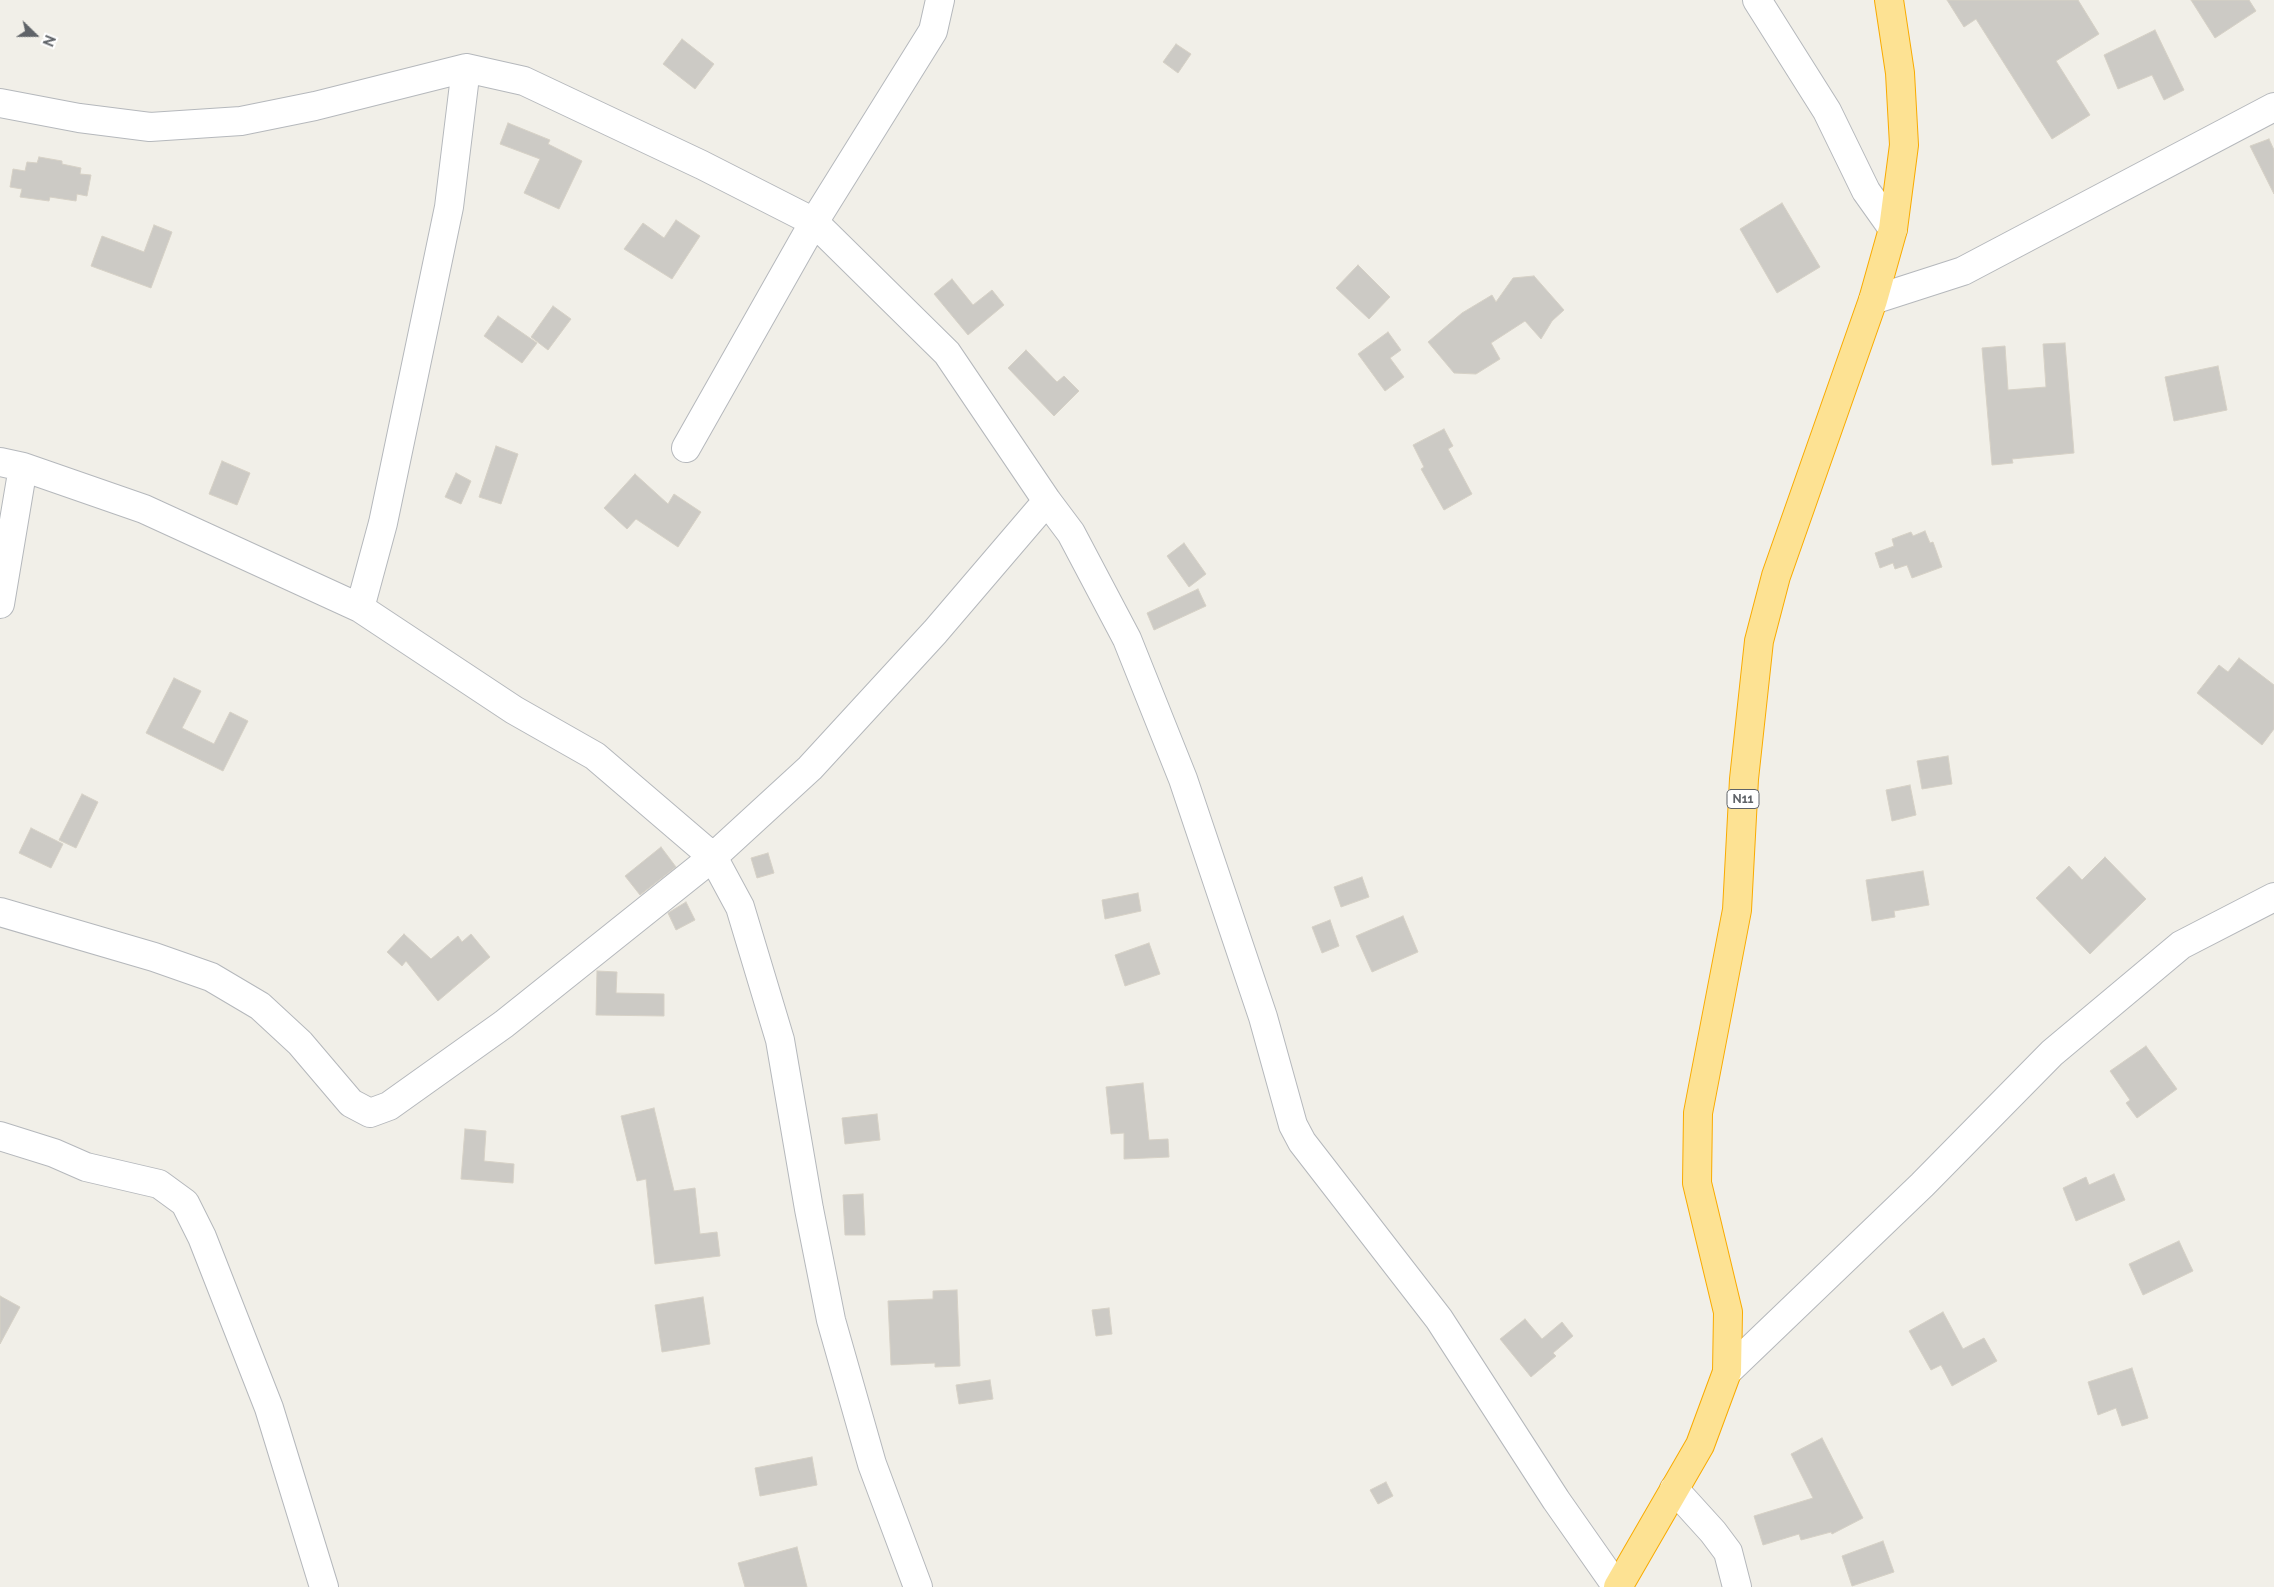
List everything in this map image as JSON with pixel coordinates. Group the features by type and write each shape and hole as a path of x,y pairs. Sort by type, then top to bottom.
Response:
{"highway":[{"name":"N11","path":"1618,1587 1700,1444 1727,1372 1728,1312 1697,1183 1698,1113 1737,910 1744,779 1759,641 1776,576 1873,300 1893,229 1904,145 1900,73 1888,0"}],"street":[{"path":"686,448 814,222 933,32 940,0"},
{"path":"1758,0 1827,111 1866,191 1893,229"},
{"path":"360,608 385,514 445,226 466,68"},
{"path":"0,103 79,118 150,127 232,121 315,106 466,68 524,81 702,165 814,222 947,353 1047,501 1071,533 1127,639 1183,779 1263,1017 1294,1126 1302,1142 1439,1320 1556,1500 1618,1587"},
{"path":"1873,300 1963,270 2274,107"},
{"path":"0,604 12,464 144,510 360,608 514,710 594,756 713,857 740,907 780,1040 809,1209 831,1320 872,1464 918,1587"},
{"path":"0,912 154,957 211,978 260,1006 300,1044 351,1103 370,1113 389,1106 504,1024 713,857 810,768 934,632 1047,501"},
{"path":"1727,1372 1922,1185 2052,1054 2181,945 2274,897"},
{"path":"0,1136 54,1152 86,1167 160,1184 185,1202 202,1237 269,1408 324,1587"},
{"path":"1674,1489 1713,1532 1728,1552 1737,1587"}],"building":[{"path":"1947,0 2078,0 2099,34 2056,61 2090,115 2052,139 1976,19 1964,27"},
{"path":"2191,0 2249,0 2256,11 2215,38"},
{"path":"2155,30 2184,90 2164,100 2152,75 2118,89 2104,55"},
{"path":"682,39 714,64 695,89 663,64"},
{"path":"1176,44 1191,54 1178,73 1163,62"},
{"path":"508,123 550,140 548,144 582,161 559,209 524,193 540,159 500,144"},
{"path":"2269,139 2274,150 2274,194 2250,146"},
{"path":"39,157 62,161 62,164 81,168 80,174 91,175 87,196 77,194 76,201 50,197 49,201 20,197 22,189 10,187 13,169 25,171 27,162 37,163"},
{"path":"1782,203 1820,267 1777,293 1740,229"},
{"path":"676,220 700,236 672,279 624,249 643,223 664,238"},
{"path":"154,225 172,232 151,288 91,266 102,236 144,252"},
{"path":"1358,265 1390,297 1369,319 1336,288"},
{"path":"1534,276 1564,310 1552,321 1541,339 1525,321 1491,343 1500,359 1476,374 1454,373 1428,342 1462,313 1492,295 1496,302 1513,278"},
{"path":"952,279 973,305 992,290 1004,305 968,335 934,294"},
{"path":"553,306 571,319 548,350 531,337"},
{"path":"498,316 537,343 522,363 484,336"},
{"path":"1388,332 1401,350 1390,358 1404,377 1385,391 1358,354"},
{"path":"2065,343 2074,453 2012,459 2013,463 1992,465 1982,348 2005,346 2008,390 2046,387 2043,344"},
{"path":"1026,350 1057,382 1064,376 1079,391 1054,416 1008,368"},
{"path":"2218,366 2227,410 2174,421 2165,377"},
{"path":"1444,429 1453,446 1448,449 1472,494 1444,510 1421,469 1424,467 1413,445"},
{"path":"496,446 518,454 501,504 479,497"},
{"path":"222,461 250,473 237,505 209,494"},
{"path":"456,473 471,481 461,504 445,497"},
{"path":"635,474 668,504 674,494 701,512 678,547 636,519 627,529 604,508"},
{"path":"1925,531 1930,543 1933,542 1942,567 1912,578 1907,565 1895,569 1893,563 1880,568 1875,553 1894,546 1892,539 1911,532 1913,536"},
{"path":"1184,543 1206,574 1189,587 1167,556"},
{"path":"1198,589 1206,606 1154,630 1147,613"},
{"path":"2239,658 2274,685 2274,729 2262,745 2197,693 2219,665 2228,672"},
{"path":"174,678 201,691 182,728 214,744 230,712 248,721 223,771 146,733"},
{"path":"1948,756 1952,784 1922,789 1917,761"},
{"path":"1910,785 1916,815 1892,821 1886,790"},
{"path":"82,794 98,802 76,848 59,840"},
{"path":"31,828 63,844 51,868 19,853"},
{"path":"661,847 676,867 640,895 625,876"},
{"path":"768,853 774,873 757,878 751,858"},
{"path":"2105,857 2146,899 2090,954 2036,898 2069,866 2082,880"},
{"path":"1923,871 1929,905 1894,911 1895,917 1872,921 1866,880"},
{"path":"1362,877 1369,897 1341,907 1334,887"},
{"path":"1138,893 1141,911 1105,919 1102,900"},
{"path":"686,902 695,920 676,930 668,913"},
{"path":"1403,916 1418,952 1372,972 1356,936"},
{"path":"1330,920 1339,946 1322,953 1312,927"},
{"path":"404,934 431,959 458,936 462,942 471,934 490,957 438,1001 406,961 402,966 387,952"},
{"path":"1149,943 1160,974 1125,986 1115,955"},
{"path":"597,971 617,972 616,993 664,994 664,1016 596,1015"},
{"path":"2146,1046 2177,1089 2137,1118 2126,1103 2130,1100 2110,1071"},
{"path":"1143,1083 1149,1140 1168,1139 1169,1157 1124,1159 1124,1133 1111,1134 1106,1087"},
{"path":"654,1108 674,1191 695,1188 700,1234 717,1232 720,1256 655,1264 646,1179 637,1181 621,1116"},
{"path":"877,1114 880,1140 845,1144 842,1118"},
{"path":"465,1129 486,1131 484,1161 514,1164 513,1183 461,1179"},
{"path":"2114,1174 2125,1200 2076,1221 2063,1188 2086,1177 2089,1185"},
{"path":"863,1194 865,1235 845,1235 843,1195"},
{"path":"2179,1241 2193,1271 2143,1295 2129,1264"},
{"path":"957,1290 960,1366 935,1367 935,1363 891,1365 888,1301 933,1299 933,1291"},
{"path":"0,1296 20,1307 0,1344"},
{"path":"703,1297 710,1344 662,1352 655,1305"},
{"path":"1109,1308 1112,1334 1096,1336 1092,1310"},
{"path":"1943,1312 1963,1349 1984,1338 1997,1361 1952,1386 1941,1365 1931,1370 1909,1331"},
{"path":"1525,1319 1542,1339 1562,1322 1573,1336 1553,1353 1556,1356 1531,1377 1500,1339"},
{"path":"2132,1368 2148,1418 2122,1426 2116,1408 2098,1415 2088,1382"},
{"path":"990,1380 993,1399 959,1404 956,1385"},
{"path":"1822,1438 1863,1518 1832,1534 1831,1532 1801,1540 1799,1534 1763,1545 1754,1516 1813,1498 1791,1454"},
{"path":"812,1457 817,1485 760,1496 755,1468"},
{"path":"1386,1482 1393,1496 1378,1504 1370,1490"},
{"path":"1883,1541 1894,1572 1852,1586 1842,1556"},
{"path":"797,1547 807,1587 745,1587 738,1563"}]}
